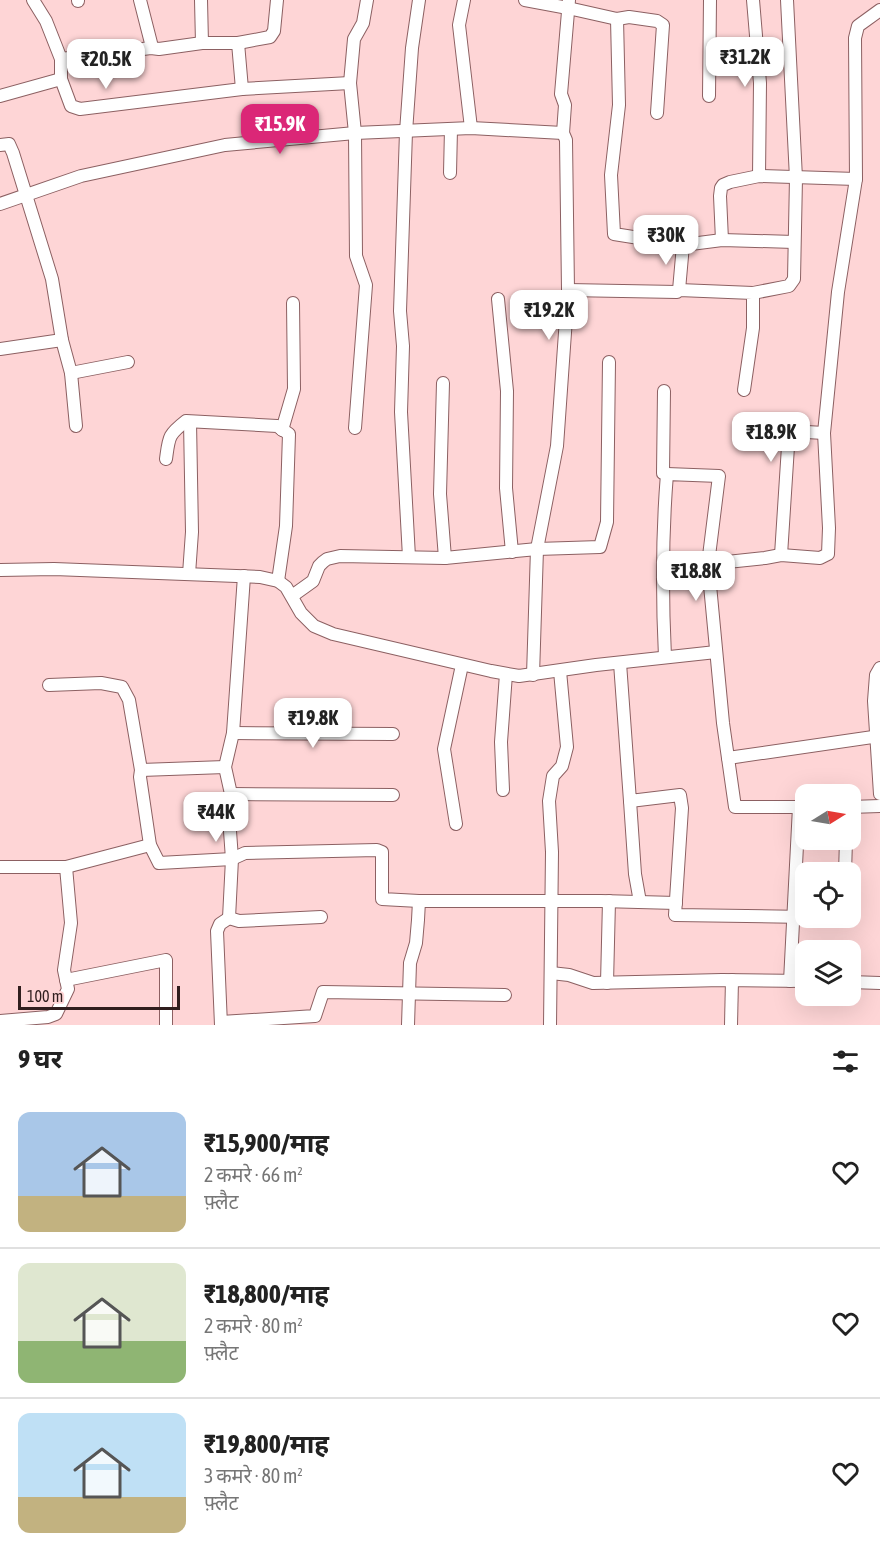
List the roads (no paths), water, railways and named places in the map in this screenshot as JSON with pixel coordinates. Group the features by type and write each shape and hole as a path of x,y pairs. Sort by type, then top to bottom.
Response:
{"street":[{"path":"33,0 46,21 61,59 61,80 71,106 80,109 242,88 350,83"},
{"path":"140,0 151,48"},
{"path":"201,0 202,43"},
{"path":"61,59 202,43 238,43 270,37 274,31 277,0"},
{"path":"355,428 366,285 356,256 355,133 350,83 354,39 363,23 367,0"},
{"path":"410,558 401,412 403,346 400,311 406,132 412,48 419,0"},
{"path":"464,0 459,25 471,128"},
{"path":"525,0 568,4 617,19 629,17 657,21 663,25 657,113"},
{"path":"710,0 710,96"},
{"path":"753,0 760,83 759,176"},
{"path":"568,290 753,293 789,286 794,279 796,178 787,0"},
{"path":"533,675 537,549 557,446 568,290 566,140 563,134 565,105 561,94 568,4"},
{"path":"708,564 781,555 820,558 828,554 829,528 824,433 838,292 856,179 855,38 858,26 880,10"},
{"path":"617,19 619,105 611,175 614,234 683,245 722,240 794,242"},
{"path":"238,43 242,88"},
{"path":"0,96 61,80"},
{"path":"0,204 81,176 225,145 355,133 471,128 563,134"},
{"path":"450,173 451,129"},
{"path":"0,145 9,144 52,279 62,340 71,373 76,426"},
{"path":"722,240 720,196 723,185 759,176 856,179"},
{"path":"679,290 683,245"},
{"path":"744,390 753,328 753,293"},
{"path":"498,299 507,391 506,488 512,552"},
{"path":"282,430 294,389 293,303"},
{"path":"0,349 62,340"},
{"path":"71,373 128,362"},
{"path":"292,596 313,581 319,566 327,559 340,556 445,558 537,549 600,547 607,522 609,363"},
{"path":"443,383 440,494 445,558"},
{"path":"664,391 663,473 719,476 708,564 735,807 795,807"},
{"path":"165,459 169,438 174,430 186,421 277,426 289,434 286,526 278,581"},
{"path":"189,574 192,532 190,422"},
{"path":"781,555 789,431 824,433"},
{"path":"665,657 663,527 668,474"},
{"path":"0,570 54,569 260,577 278,581 286,587 301,613 314,626 333,633 462,665 519,676 716,652"},
{"path":"229,918 232,859 228,803 231,794 225,767 233,733 244,576"},
{"path":"620,663 635,874 640,902"},
{"path":"456,824 444,748 462,665"},
{"path":"880,668 876,675 874,701 880,794"},
{"path":"550,1025 552,852 549,801 553,776 562,766 567,747 560,670"},
{"path":"503,790 501,742 506,674"},
{"path":"49,685 101,683 122,687 129,700 141,770 140,777 150,845 159,863 232,859 245,853 377,850 382,852 382,898 419,901 676,903"},
{"path":"233,733 393,734"},
{"path":"728,758 878,736"},
{"path":"141,770 225,767"},
{"path":"231,794 393,795"},
{"path":"630,801 680,795 682,808 675,915 795,917"},
{"path":"861,807 880,806"},
{"path":"0,867 66,867 150,845"},
{"path":"0,1021 49,1021 56,1014 68,989 64,970 71,923 66,867"},
{"path":"408,1025 410,963 416,943 419,901"},
{"path":"607,983 609,901"},
{"path":"229,918 239,921 321,917"},
{"path":"229,918 220,924 217,931 221,1023 315,1016 323,992 506,995"},
{"path":"790,981 798,928"},
{"path":"66,980 166,960 166,1025"},
{"path":"551,973 569,975 593,983 795,981"},
{"path":"731,1025 732,980"},
{"path":"861,982 880,983"}]}
